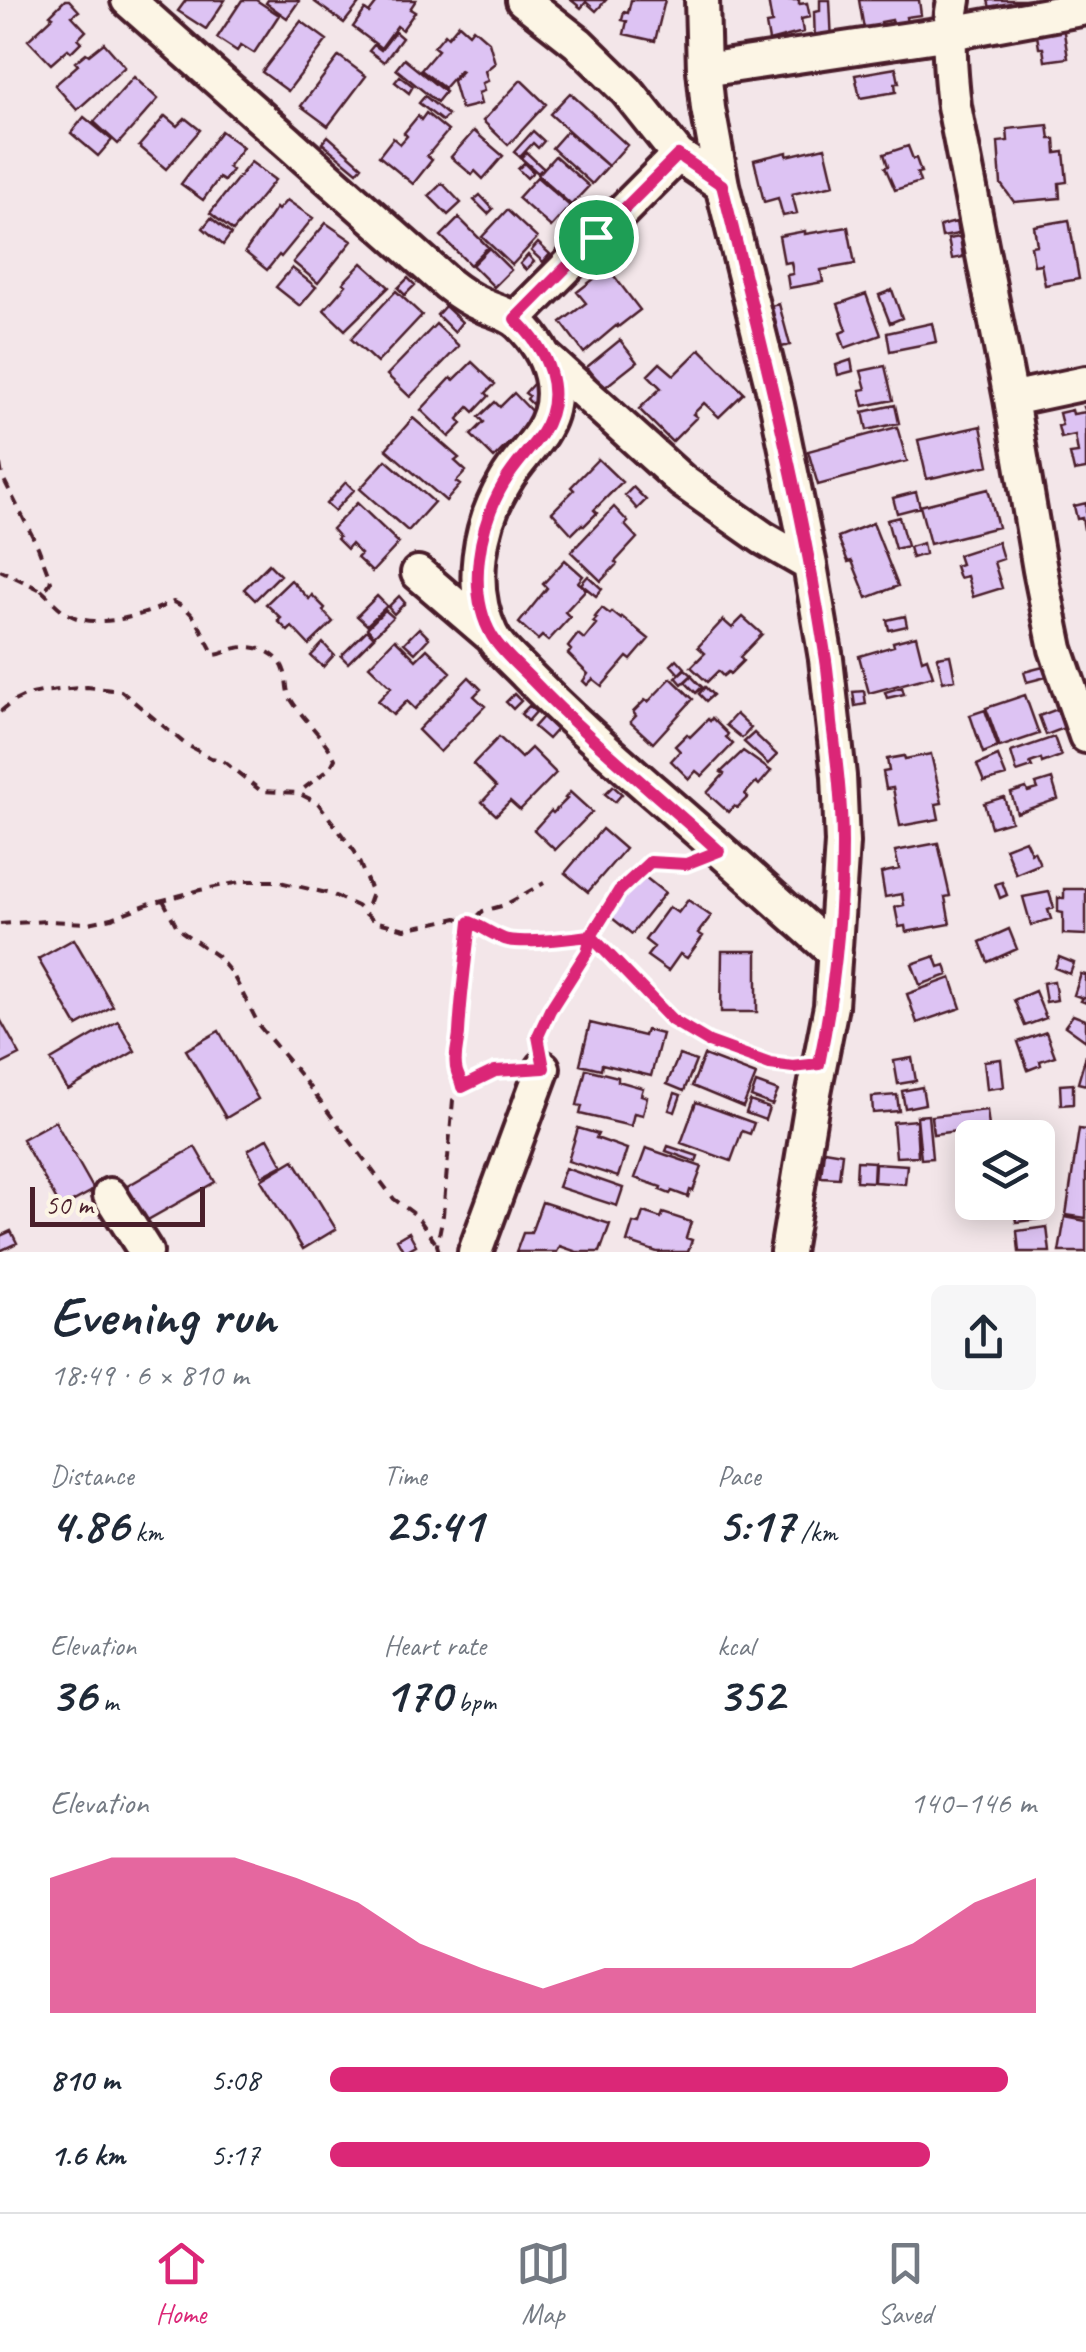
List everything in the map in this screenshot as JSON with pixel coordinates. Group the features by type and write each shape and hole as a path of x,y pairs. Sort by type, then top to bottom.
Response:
{"street":[{"path":"128,0 448,284 481,305 515,319 545,356 682,481 763,538 810,565"},
{"path":"523,0 591,55 678,155 722,185"},
{"path":"702,0 708,108 722,185 777,405 810,565 826,659 838,776 842,842 831,1006 787,1252"},
{"path":"954,0 950,33 954,106 1056,649 1086,736"},
{"path":"704,70 1086,8"},
{"path":"515,319 678,155"},
{"path":"492,637 481,606 480,552 487,521 502,485 548,420 554,389 545,356"},
{"path":"1012,399 1086,383"},
{"path":"418,573 492,637 559,708 835,953"},
{"path":"475,1252 544,1068"},
{"path":"110,1194 146,1252"}],"path":[{"path":"0,464 51,580 41,590"},
{"path":"0,570 41,590 67,614 108,620 149,612 173,602 192,614 214,655 235,648 269,652 284,670 288,697 335,760 298,792"},
{"path":"0,712 27,695 41,692 87,687 120,690 185,744 222,760 261,790 298,792 318,802 355,852 372,893 365,912"},
{"path":"462,1087 495,1071 544,1068 538,1036 619,891 650,862 686,864 719,851"},
{"path":"0,924 88,923 244,882 275,882 331,894 357,906 374,921 405,929 456,918 503,939 517,941 591,936 672,1020 709,1042 770,1064 819,1064"},
{"path":"439,1252 453,1100 462,1087 456,1050 470,922 544,883"},
{"path":"164,900 178,929 217,956 260,1027 394,1199 417,1216 438,1245"}],"building":[{"path":"65,0 79,11 72,16 86,31 71,52 68,49 51,64 28,40"},
{"path":"186,0 225,0 206,29 178,11"},
{"path":"242,0 256,0 279,15 254,53 241,45 237,51 217,38"},
{"path":"317,0 362,0 344,23"},
{"path":"379,0 416,0 410,9 415,12 402,30 397,26 381,48 353,27 365,10 369,13"},
{"path":"571,0 606,0 596,11 586,2 581,8"},
{"path":"631,0 665,0 655,41 624,34 627,21 622,20"},
{"path":"768,0 807,3 810,17 801,19 803,32 769,41 766,24 772,23"},
{"path":"820,0 830,0 832,43 815,43 814,12 820,11"},
{"path":"859,0 919,0 921,15 906,17 907,23 893,26 892,20 864,29"},
{"path":"988,0 1034,0 1034,1 990,8"},
{"path":"299,1 287,18 266,3"},
{"path":"301,21 327,40 288,91 262,72"},
{"path":"459,24 469,33 473,28 489,42 495,63 485,71 488,81 482,83 484,91 478,93 481,104 461,109 453,81 462,71 444,88 421,70 438,50 434,47"},
{"path":"1063,26 1068,58 1045,61 1043,48 1039,48 1040,29"},
{"path":"395,32 402,38 384,62 369,51 374,45 381,50"},
{"path":"104,43 125,67 77,110 55,85 78,65 75,62"},
{"path":"339,56 366,76 328,126 301,106"},
{"path":"404,59 445,92 437,102 396,69"},
{"path":"896,68 896,92 860,98 855,75"},
{"path":"400,76 413,86 409,93 395,82"},
{"path":"134,77 158,99 118,144 94,122"},
{"path":"521,80 546,104 508,145 483,121"},
{"path":"570,93 627,145 608,166 550,114"},
{"path":"425,96 448,115 442,121 419,103"},
{"path":"426,113 448,131 427,156 432,160 413,184 379,156 393,138 400,144 418,116 421,120"},
{"path":"165,116 177,126 185,118 200,130 166,169 139,146"},
{"path":"84,117 112,140 98,156 71,133"},
{"path":"1048,125 1056,153 1064,152 1067,182 1059,183 1060,198 1014,202 1001,184 998,142 1008,141 1007,129"},
{"path":"221,131 243,147 228,167 232,170 224,181 219,178 203,200 181,184"},
{"path":"474,131 503,156 483,179 451,157"},
{"path":"533,131 544,141 538,148 533,143 520,157 514,152"},
{"path":"567,131 608,166 592,184 552,148"},
{"path":"328,136 362,166 357,172 322,143"},
{"path":"908,146 921,172 917,173 920,182 895,190 884,154"},
{"path":"825,147 834,185 792,194 797,213 783,216 778,198 764,202 754,160"},
{"path":"526,152 543,168 538,173 521,158"},
{"path":"555,156 589,186 571,205 538,175"},
{"path":"251,162 275,180 233,231 210,213"},
{"path":"524,163 533,172 527,178 518,169"},
{"path":"537,177 570,206 551,227 518,198"},
{"path":"442,183 461,203 448,215 429,196"},
{"path":"480,195 493,209 488,214 474,200"},
{"path":"287,200 313,218 267,270 245,252 276,208"},
{"path":"507,210 537,238 512,265 482,237"},
{"path":"211,218 231,234 223,245 203,228"},
{"path":"459,218 488,247 470,265 441,236"},
{"path":"1069,220 1079,279 1045,285 1041,264 1034,265 1034,226"},
{"path":"956,222 958,234 942,237 940,226"},
{"path":"326,223 352,241 318,283 293,262"},
{"path":"848,227 855,264 821,270 823,282 789,288 791,262 784,263 779,236"},
{"path":"960,237 963,257 952,259 948,239"},
{"path":"538,243 550,254 543,262 531,251"},
{"path":"489,248 511,270 494,287 472,265"},
{"path":"528,255 534,262 526,270 520,264"},
{"path":"362,263 389,287 345,330 324,310"},
{"path":"292,268 316,287 300,306 276,287"},
{"path":"608,268 640,310 584,353 561,322 586,303 577,292"},
{"path":"408,278 415,285 405,295 398,288"},
{"path":"892,290 902,318 890,323 879,295"},
{"path":"396,291 422,315 377,363 351,339"},
{"path":"866,294 881,335 845,348 840,333 847,330 838,304"},
{"path":"779,304 790,345 777,348 766,307"},
{"path":"445,306 462,322 454,332 437,315"},
{"path":"932,323 936,342 890,351 887,333"},
{"path":"436,324 459,346 410,397 387,375"},
{"path":"620,340 637,362 604,388 587,367"},
{"path":"700,349 744,393 719,417 704,403 693,414 697,417 672,442 639,409 661,388 648,375 660,363 674,375"},
{"path":"851,360 853,371 838,375 836,365"},
{"path":"472,362 495,384 474,412 469,407 458,419 462,424 449,437 421,410"},
{"path":"885,366 893,400 864,406 860,390 866,389 861,371"},
{"path":"533,384 542,392 532,404 525,393"},
{"path":"514,393 536,416 494,458 471,435 484,422 479,417 495,402 500,407"},
{"path":"895,405 899,423 867,430 863,412"},
{"path":"1086,412 1086,469 1074,471 1070,454 1078,453 1075,435 1061,438 1059,413"},
{"path":"413,418 459,458 455,461 466,471 446,501 386,449"},
{"path":"981,426 989,465 927,479 918,440"},
{"path":"897,427 907,461 818,485 808,451"},
{"path":"598,459 622,482 594,510 597,513 572,534 552,512"},
{"path":"386,460 434,502 408,531 360,489"},
{"path":"346,482 354,490 334,511 326,504"},
{"path":"633,487 646,500 637,509 625,495"},
{"path":"988,489 998,527 930,544 920,506"},
{"path":"916,492 920,507 897,513 893,498"},
{"path":"357,503 399,543 372,572 357,558 361,554 351,544 347,549 332,529"},
{"path":"1086,503 1086,529 1084,529 1074,506"},
{"path":"614,507 637,538 601,581 571,552"},
{"path":"899,517 907,546 895,549 887,520"},
{"path":"873,523 898,586 867,598 838,537"},
{"path":"998,542 1003,559 994,562 1002,588 973,597 967,576 959,578 955,566 961,564 958,555"},
{"path":"923,543 925,554 912,558 909,547"},
{"path":"565,560 583,576 578,582 586,589 565,612 570,617 548,641 542,636 538,640 519,623 547,588 543,584"},
{"path":"269,564 280,575 255,600 244,589"},
{"path":"588,576 602,589 596,596 581,584"},
{"path":"291,580 309,599 312,595 325,608 323,611 333,622 309,645 292,627 288,631 266,604"},
{"path":"377,596 387,606 367,625 357,616"},
{"path":"399,596 405,603 394,614 388,607"},
{"path":"602,608 622,617 649,639 602,686 593,679 587,685 583,681 588,674 568,654 568,647 578,634 584,639"},
{"path":"385,610 393,617 374,636 367,628"},
{"path":"905,616 907,626 889,630 887,620"},
{"path":"743,617 762,634 730,674 723,676 718,671 707,682 691,667 705,653 698,647 723,620 732,628"},
{"path":"419,628 429,638 415,653 404,643"},
{"path":"367,630 374,637 348,663 341,656"},
{"path":"916,636 922,660 927,658 933,676 869,693 859,656"},
{"path":"395,639 416,660 427,649 451,672 415,709 407,701 393,715 378,701 391,687 369,666"},
{"path":"323,643 334,655 323,667 311,656"},
{"path":"950,655 955,679 943,682 937,657"},
{"path":"677,659 685,668 679,674 671,665"},
{"path":"1043,667 1046,677 1027,682 1024,672"},
{"path":"685,669 692,675 682,684 676,677"},
{"path":"691,676 702,687 696,693 685,682"},
{"path":"469,677 481,689 474,696 485,706 440,752 418,730"},
{"path":"671,678 693,699 653,743 630,722 636,716 633,712"},
{"path":"705,687 713,695 706,701 699,694"},
{"path":"902,687 904,694 887,698 885,692"},
{"path":"864,691 866,704 855,706 853,692"},
{"path":"514,694 521,701 513,709 506,702"},
{"path":"1025,695 1039,734 1000,747 986,708"},
{"path":"529,706 536,712 528,721 521,714"},
{"path":"1060,708 1067,727 1046,735 1039,716"},
{"path":"985,710 998,747 983,753 970,715"},
{"path":"736,714 751,728 742,738 726,725"},
{"path":"543,717 557,729 548,739 534,727"},
{"path":"712,718 733,744 702,776 696,771 689,779 671,761 680,751 675,746"},
{"path":"754,733 777,755 768,764 744,742"},
{"path":"499,737 521,758 531,748 556,773 520,810 510,801 496,815 482,802 496,787 473,764"},
{"path":"1054,737 1061,756 1030,763 1032,767 1017,772 1011,752"},
{"path":"743,751 771,771 759,785 756,782 737,808 734,806 728,812 707,793 724,774 721,772"},
{"path":"931,754 942,803 936,804 939,819 900,826 893,788 886,789 883,772 889,771 887,759"},
{"path":"998,756 1006,776 984,782 977,765"},
{"path":"1052,779 1058,799 1017,813 1011,793 1038,789 1036,784"},
{"path":"613,786 622,794 615,802 605,794"},
{"path":"570,792 592,812 555,850 534,830"},
{"path":"1004,797 1011,821 991,827 984,803"},
{"path":"602,829 625,849 588,892 565,873"},
{"path":"1025,840 1040,864 1016,874 1005,848"},
{"path":"938,843 950,896 945,897 950,924 906,932 905,926 899,927 895,907 904,905 902,894 885,897 881,873 899,869 895,851"},
{"path":"640,873 665,893 632,934 607,914"},
{"path":"1002,882 1007,895 1000,898 995,884"},
{"path":"1064,889 1086,889 1086,935 1063,934 1058,898 1064,898"},
{"path":"1049,892 1054,908 1048,910 1051,919 1031,925 1023,897"},
{"path":"688,900 711,916 687,958 680,954 668,971 647,956 654,947 645,940 669,907 678,913"},
{"path":"1009,929 1017,949 988,962 980,942"},
{"path":"74,939 113,1006 77,1026 38,959"},
{"path":"722,951 757,951 757,1012 721,1012"},
{"path":"935,956 939,967 945,965 948,975 920,985 912,964"},
{"path":"1059,957 1074,963 1070,974 1055,968"},
{"path":"1081,974 1086,975 1086,1003 1074,995"},
{"path":"951,978 961,1008 917,1023 907,994"},
{"path":"1054,981 1057,1000 1046,1002 1043,983"},
{"path":"1035,991 1046,1018 1025,1026 1014,1000"},
{"path":"1073,1015 1086,1020 1086,1041 1065,1026"},
{"path":"0,1019 20,1055 0,1065"},
{"path":"118,1021 135,1051 68,1090 51,1060"},
{"path":"590,1023 644,1036 646,1030 662,1034 651,1076 602,1064 601,1069 580,1064"},
{"path":"219,1031 258,1099 226,1118 186,1050"},
{"path":"1046,1032 1055,1056 1028,1070 1018,1042"},
{"path":"679,1055 696,1061 684,1091 667,1084"},
{"path":"704,1055 756,1075 743,1107 692,1086"},
{"path":"1086,1055 1086,1085 1078,1083"},
{"path":"912,1058 916,1081 898,1084 894,1061"},
{"path":"1001,1059 1004,1087 987,1089 984,1061"},
{"path":"586,1069 643,1088 641,1095 647,1097 643,1115 634,1113 631,1126 580,1114 582,1106 577,1105"},
{"path":"756,1083 778,1091 772,1105 751,1097"},
{"path":"1073,1084 1073,1104 1061,1105 1060,1085"},
{"path":"922,1087 925,1104 905,1108 902,1091"},
{"path":"675,1093 681,1095 675,1112 669,1110"},
{"path":"897,1095 899,1111 873,1113 872,1097"},
{"path":"750,1101 769,1108 765,1120 746,1113"},
{"path":"696,1102 754,1123 750,1134 742,1131 731,1161 681,1143"},
{"path":"987,1110 988,1120 955,1120 955,1131 933,1134 931,1116"},
{"path":"928,1115 932,1158 921,1159 917,1116"},
{"path":"916,1120 918,1156 896,1157 893,1122"},
{"path":"55,1121 94,1190 61,1208 22,1139"},
{"path":"578,1128 627,1149 618,1177 568,1161"},
{"path":"1079,1129 1086,1130 1086,1218 1066,1215"},
{"path":"268,1138 283,1165 262,1176 248,1150"},
{"path":"668,1146 698,1156 696,1162 666,1151"},
{"path":"195,1147 215,1182 144,1222 124,1188"},
{"path":"646,1148 702,1167 688,1197 672,1191 670,1194 635,1178"},
{"path":"824,1150 842,1153 839,1178 821,1177"},
{"path":"294,1160 336,1229 303,1249 261,1180"},
{"path":"857,1161 874,1162 873,1182 856,1181"},
{"path":"875,1163 907,1165 905,1184 874,1182"},
{"path":"565,1168 623,1188 617,1206 558,1187"},
{"path":"542,1202 610,1224 600,1252 577,1252 560,1246 557,1252 516,1252 523,1233 531,1233"},
{"path":"643,1212 661,1218 663,1213 691,1222 686,1238 692,1240 688,1252 657,1252 627,1242 633,1223 639,1224"},
{"path":"1065,1217 1086,1221 1086,1252 1059,1252"},
{"path":"1047,1227 1050,1252 1019,1252 1017,1231"},
{"path":"11,1231 17,1243 0,1251 0,1236"},
{"path":"409,1232 416,1245 404,1252 397,1239"}],"route":[{"path":"596,237 515,319 545,356 552,374 552,406 540,436 502,485 487,521 478,577 481,606 492,637 559,708 719,851 686,864 650,862 619,891 591,936 517,941 503,939 470,922 456,1050 462,1087 495,1071 544,1068 538,1036 587,952 591,936 672,1020 709,1042 770,1064 819,1064 831,1006 842,842 826,659 777,405 722,185 678,155 596,237"}]}
